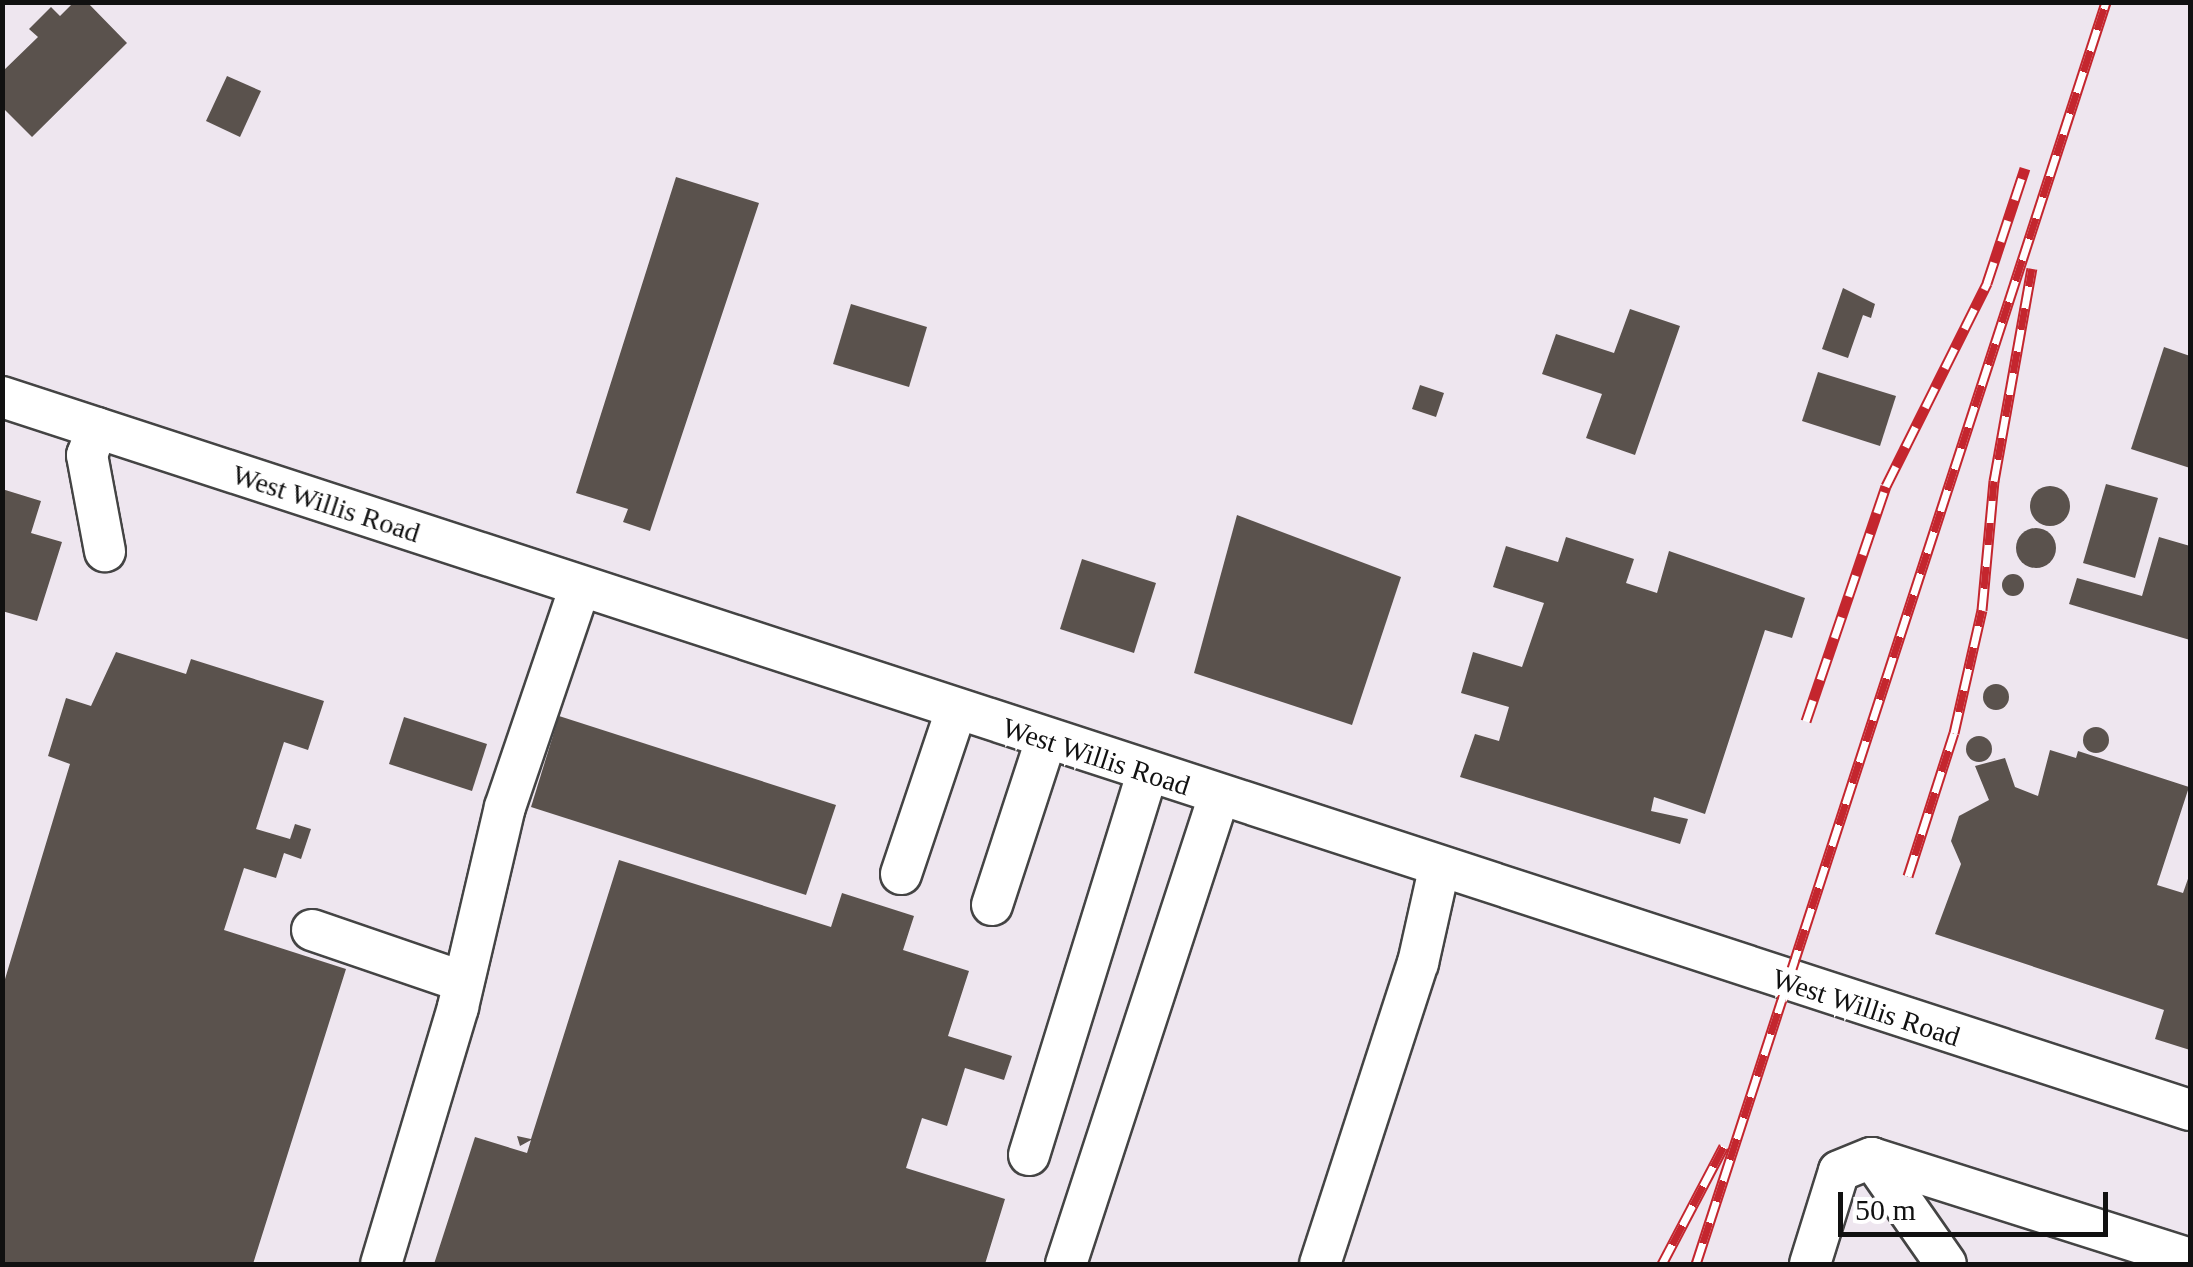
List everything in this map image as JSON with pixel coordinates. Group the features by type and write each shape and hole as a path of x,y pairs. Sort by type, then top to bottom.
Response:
{"street":[{"name":"West Willis Road","path":"2,397 1147,774 2190,1110"},
{"path":"96,428 87,455 105,551"},
{"path":"381,1264 461,982 505,808 580,587"},
{"path":"901,874 956,711"},
{"path":"992,905 1046,740"},
{"path":"1029,1155 1147,774"},
{"path":"1066,1264 1219,797"},
{"path":"1320,1264 1418,963 1439,869"},
{"path":"312,930 461,982"},
{"path":"1872,1158 1946,1264"},
{"path":"1810,1264 1839,1171 1872,1158 2190,1259"}],"shaded area":[{"path":"2,3 2190,3 2190,1264 3,1264"}],"building":[{"path":"74,2 87,2 127,43 32,137 2,107 2,72 38,37 29,29 51,7 60,16"},
{"path":"227,76 261,91 240,137 206,121"},
{"path":"676,177 759,203 650,531 623,522 628,509 576,493"},
{"path":"1843,288 1875,304 1871,318 1863,315 1848,358 1822,349"},
{"path":"851,304 927,327 909,387 833,364"},
{"path":"1630,309 1680,326 1635,455 1586,438 1602,394 1542,374 1556,334 1614,353"},
{"path":"2164,347 2190,356 2190,468 2131,449"},
{"path":"1818,372 1896,396 1880,446 1802,421"},
{"path":"1420,385 1444,393 1436,417 1412,409"},
{"path":"2106,484 2158,498 2135,578 2083,563"},
{"path":"2050,486 2064,492 2070,506 2064,520 2050,526 2036,520 2030,506 2036,492"},
{"path":"2,489 41,501 31,533 62,542 37,621 2,611"},
{"path":"1237,515 1401,577 1352,725 1194,673"},
{"path":"2036,528 2050,534 2056,548 2050,562 2036,568 2022,562 2016,548 2022,534"},
{"path":"1566,537 1634,559 1626,583 1657,593 1669,551 1805,598 1792,638 1765,630 1705,814 1654,797 1651,811 1688,819 1680,844 1460,777 1475,734 1499,741 1509,707 1461,693 1473,652 1522,667 1544,603 1493,587 1506,546 1558,562"},
{"path":"2159,537 2190,546 2190,640 2069,604 2077,578 2142,596"},
{"path":"1082,559 1156,583 1134,653 1060,629"},
{"path":"2013,574 2021,577 2021,593 2013,596 2005,593 2002,585 2005,577"},
{"path":"116,652 186,674 191,659 324,701 308,750 284,742 256,829 290,839 295,824 311,829 301,859 284,853 276,878 244,868 224,930 346,969 253,1264 2,1264 2,989 70,764 48,756 66,698 91,706"},
{"path":"1996,684 2005,688 2009,697 2005,706 1996,710 1987,706 1983,697 1987,688"},
{"path":"559,716 836,805 806,895 531,807"},
{"path":"404,717 487,744 472,791 389,764"},
{"path":"2096,727 2105,731 2109,740 2105,749 2096,753 2087,749 2083,740 2087,731"},
{"path":"1979,736 1988,740 1992,749 1988,758 1979,762 1970,758 1966,749 1970,740"},
{"path":"2050,750 2076,758 2078,751 2189,787 2157,885 2183,893 2190,873 2190,1050 2155,1039 2164,1010 1935,934 1961,864 1951,841 1959,816 1989,800 1975,766 2005,758 2015,787 2038,796"},
{"path":"619,860 831,927 842,893 914,916 903,950 969,971 948,1036 1012,1056 1004,1080 965,1068 947,1126 922,1118 906,1168 1005,1199 985,1264 434,1264 475,1137 527,1153 531,1140 520,1146 517,1136 531,1139"}],"railway":[{"path":"1696,1264 2106,2"},
{"path":"1806,721 1886,486 1987,283 2025,168"},
{"path":"1908,876 1954,733 1982,610 1994,481 2032,268"},
{"path":"1662,1264 1724,1146"}]}
